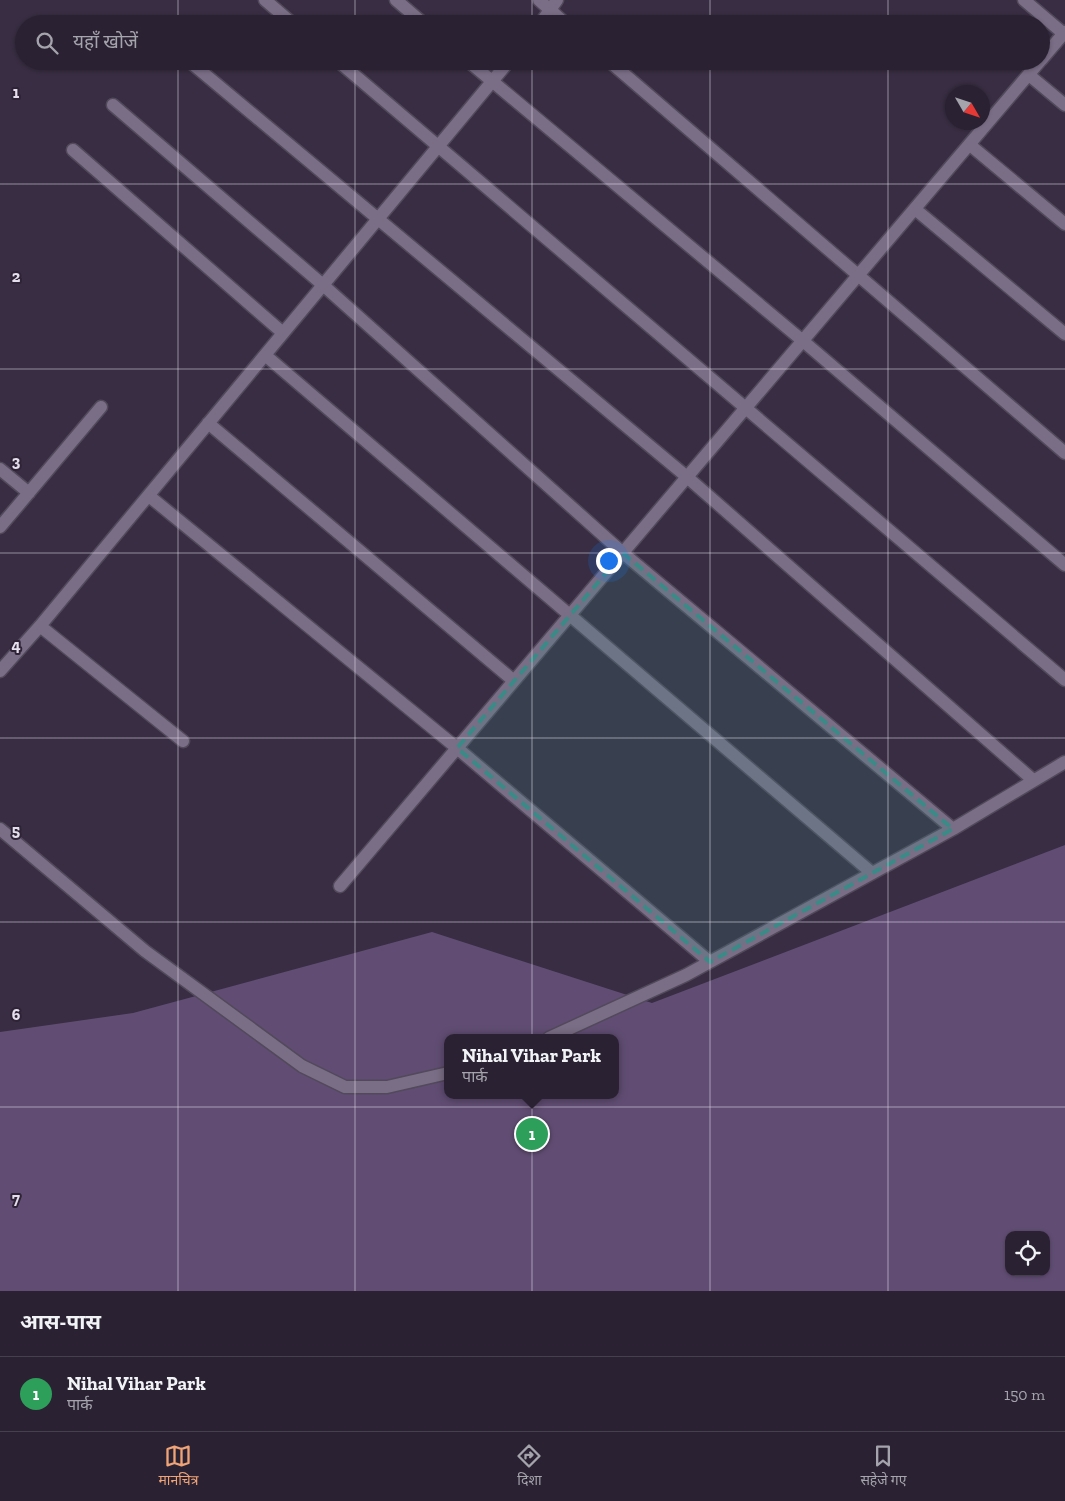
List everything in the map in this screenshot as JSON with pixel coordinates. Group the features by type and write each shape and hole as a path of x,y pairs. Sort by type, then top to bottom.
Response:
{"street":[{"path":"265,0 282,15"},
{"path":"396,0 414,15"},
{"path":"539,0 554,5"},
{"path":"1024,0 1042,15"},
{"path":"1050,21 1064,33 1050,50"},
{"path":"200,70 687,477 1033,780"},
{"path":"349,70 1065,680"},
{"path":"478,70 803,341 1065,565"},
{"path":"0,671 40,626 502,70"},
{"path":"619,70 1065,453"},
{"path":"340,886 1033,70"},
{"path":"1029,75 1065,105"},
{"path":"112,105 323,285 623,552 953,829"},
{"path":"970,144 1065,224"},
{"path":"73,150 284,333"},
{"path":"915,209 1065,334"},
{"path":"266,355 569,616 872,873"},
{"path":"0,527 101,407"},
{"path":"208,424 514,681"},
{"path":"0,469 29,493"},
{"path":"148,496 457,748 710,962"},
{"path":"40,626 183,741"},
{"path":"557,1034 710,962 953,829 1065,762"},
{"path":"0,829 145,951 302,1066 345,1087 386,1087 444,1074"}],"highlighted area":[{"path":"623,553 953,829 710,962 457,748"}],"shaded area":[{"path":"1065,845 1065,1291 0,1291 0,1032 133,1013 432,932 652,1003"}],"place":[{"name":"Nihal Vihar Park","path":"532,1134"}]}
